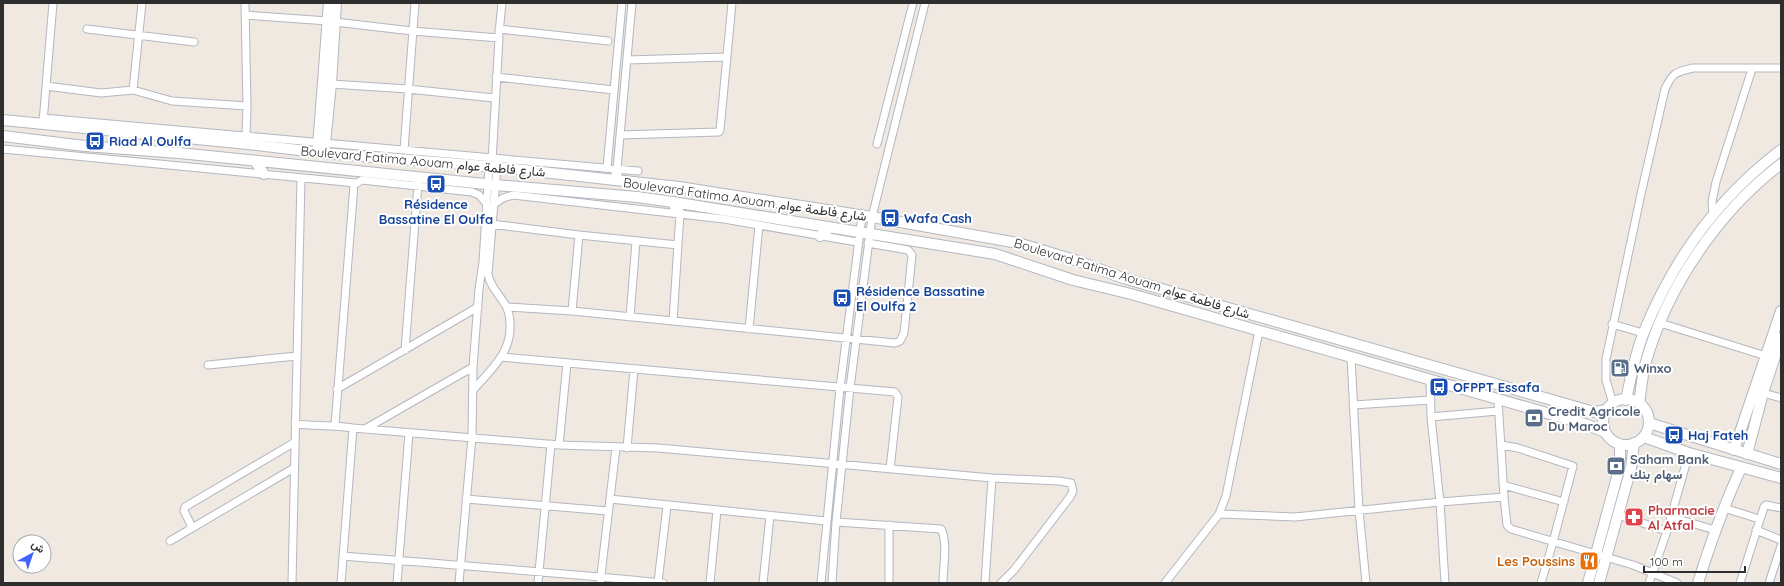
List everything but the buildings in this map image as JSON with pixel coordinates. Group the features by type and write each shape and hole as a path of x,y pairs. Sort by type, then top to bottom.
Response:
{"main road":[{"path":"321,148 331,84 331,22 329,3"},
{"path":"321,148 331,22 336,3"},
{"name":"Boulevard Fatima Aouam شارع فاطمة عوام","path":"3,120 43,121 492,165 614,172 679,187 1023,244 1078,261 1123,278 1594,412 1610,407"},
{"name":"Boulevard Fatima Aouam شارع فاطمة عوام","path":"3,136 85,146 255,161 418,182 491,185 637,197 829,227 864,238 951,247 1004,256 1073,280 1125,293 1351,357 1592,426 1605,432"},
{"path":"1626,400 1632,368 1643,333 1664,289 1680,261 1713,214 1733,192 1781,150"},
{"path":"255,161 264,174"},
{"path":"1639,404 1645,366 1652,343 1679,284 1706,242 1738,201 1781,164"},
{"path":"673,202 680,214"},
{"path":"820,236 826,232 829,227"},
{"path":"1734,450 1774,360 1781,311"},
{"path":"1747,454 1763,392 1781,338"},
{"path":"1626,400 1639,404 1648,416 1649,423 1644,437 1630,445 1620,444 1605,432 1603,425 1603,417 1610,407 1626,400"},
{"path":"1649,423 1781,464"},
{"path":"1644,437 1689,453 1781,478"},
{"path":"1599,583 1631,468 1634,443"},
{"path":"1588,583 1620,466 1620,444"},
{"path":"1698,583 1737,467"}],"street":[{"path":"53,3 43,121 246,136 321,148 404,150 492,165 614,172 638,171"},
{"path":"133,90 142,3"},
{"path":"245,3 247,106 246,136"},
{"path":"404,150 415,3"},
{"path":"459,583 472,437 473,367 478,307 490,205 494,98 502,3"},
{"path":"614,172 614,90 622,3"},
{"path":"614,172 620,135 632,3"},
{"path":"620,135 719,132 732,3"},
{"path":"877,144 913,3"},
{"path":"820,583 846,337 867,217 925,3"},
{"path":"245,14 412,31 499,38"},
{"path":"87,29 194,42"},
{"path":"499,29 608,42"},
{"path":"627,60 726,57"},
{"path":"1610,407 1606,380 1606,359 1612,324 1665,89 1672,75 1679,71 1693,68 1781,68"},
{"path":"1713,214 1712,202 1716,182 1752,69"},
{"path":"896,72 907,74"},
{"path":"496,78 614,90"},
{"path":"331,84 408,89 494,98"},
{"path":"46,86 101,94 133,90 172,101 247,106"},
{"path":"3,149 356,183"},
{"path":"292,583 301,178"},
{"path":"335,425 352,188 356,183 362,180 418,182 472,192 479,195 490,205 491,224 488,274 489,280 496,293 507,307 511,330 507,348 473,390"},
{"path":"405,350 418,182"},
{"path":"490,205 503,198 513,195 680,214 759,225 820,236 864,238 908,250 911,253 904,333 900,341 895,342 572,311 507,307"},
{"path":"673,321 680,214"},
{"path":"832,583 836,522 856,338 867,217"},
{"path":"491,224 579,236 678,245"},
{"path":"749,329 759,225"},
{"path":"572,311 579,236"},
{"path":"630,317 636,241"},
{"path":"337,389 478,307"},
{"path":"1660,323 1774,360"},
{"path":"1612,324 1643,333"},
{"path":"1165,583 1219,514 1226,496 1259,331"},
{"path":"208,364 297,356"},
{"path":"501,357 894,392 898,395 890,469"},
{"path":"1351,357 1359,510 1366,583"},
{"path":"538,583 545,505 566,363"},
{"path":"365,429 473,367"},
{"path":"627,448 634,369"},
{"path":"1430,380 1431,417 1440,502 1445,583"},
{"path":"1763,392 1781,398"},
{"path":"1353,405 1431,400"},
{"path":"1498,400 1500,445 1507,525 1511,529 1607,557 1678,583"},
{"path":"1431,417 1498,411"},
{"path":"295,424 330,427 335,425 409,433 555,444 616,448 658,448 992,478 1071,483 1073,487 1070,497 1014,570 1001,583"},
{"path":"341,583 353,428"},
{"path":"397,583 409,433"},
{"path":"192,527 184,511 185,507 295,442"},
{"path":"1500,445 1518,448 1573,466 1541,583"},
{"path":"601,580 616,448"},
{"path":"1649,583 1667,531 1689,453"},
{"path":"170,541 294,468"},
{"path":"985,583 992,478"},
{"path":"1503,485 1564,502"},
{"path":"1219,514 1295,517 1504,497"},
{"path":"466,499 608,511"},
{"path":"610,499 826,521"},
{"path":"1742,582 1759,519 1766,505 1781,508"},
{"path":"343,556 460,565 601,580 661,583 667,506"},
{"path":"1724,508 1759,519"},
{"path":"710,583 718,510"},
{"path":"1618,515 1667,531"},
{"path":"763,583 770,516"},
{"path":"1671,517 1715,530"},
{"path":"836,522 941,529 945,542 943,583"},
{"path":"889,525 889,583"},
{"path":"1756,530 1781,540"},
{"path":"1769,583 1781,546"}],"place":[{"name":"Riad Al Oulfa","path":"95,141"},
{"name":"Résidence Bassatine El Oulfa","path":"436,184"},
{"name":"Wafa Cash","path":"890,218"},
{"name":"Résidence Bassatine El Oulfa 2","path":"842,298"},
{"name":"Winxo","path":"1620,368"},
{"name":"OFPPT Essafa","path":"1439,387"},
{"name":"Credit Agricole Du Maroc","path":"1534,418"},
{"name":"Haj Fateh","path":"1674,435"},
{"name":"Saham Bank سهام بنك","path":"1616,466"},
{"name":"Pharmacie Al Atfal","path":"1634,517"},
{"name":"Les Poussins","path":"1589,561"}]}
